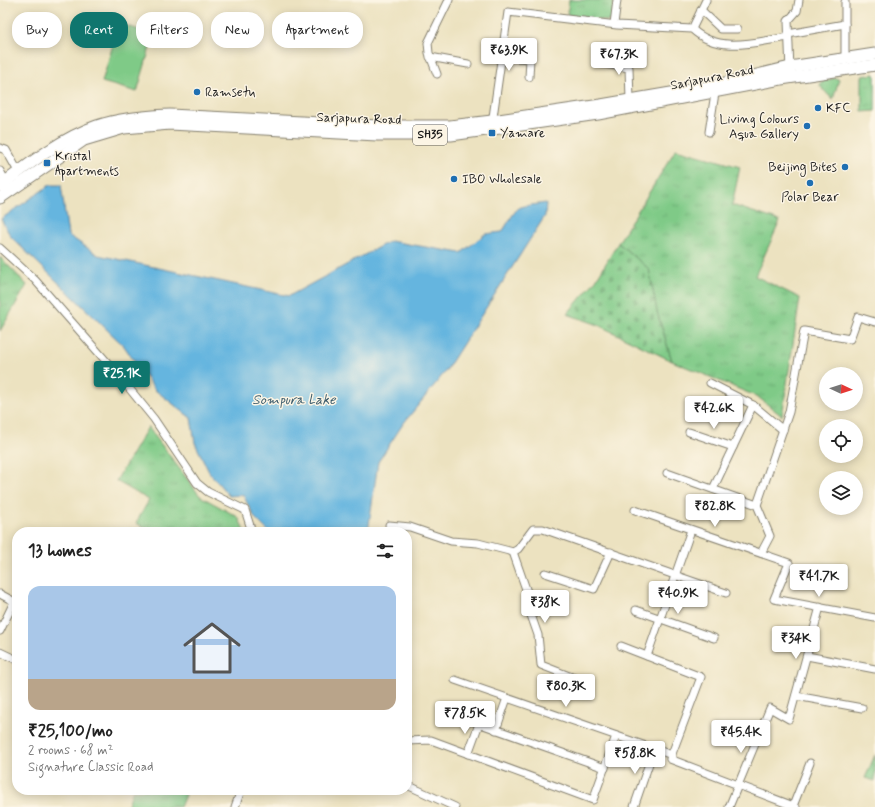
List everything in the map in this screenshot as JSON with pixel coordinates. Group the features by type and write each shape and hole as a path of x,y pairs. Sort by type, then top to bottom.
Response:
{"main road":[{"name":"Sarjapura Road","path":"492,126 598,114 715,93 790,72 845,59 875,54"},
{"name":"Sarjapura Road","path":"3,184 19,173 38,165 84,140 124,128 170,124 296,126 385,135 451,135 630,100 790,72 875,64"},
{"name":"Sarjapura Road","path":"0,198 38,165"}],"street":[{"path":"437,74 430,57 428,43 449,0"},
{"path":"614,24 617,0"},
{"path":"790,72 788,21 796,11 799,0"},
{"path":"845,2 845,59"},
{"path":"692,29 702,4"},
{"path":"702,4 721,29 737,29"},
{"path":"492,126 508,12 614,24 692,29 701,37 720,44 744,44 845,24"},
{"path":"430,57 468,64"},
{"path":"502,57 530,59 529,77"},
{"path":"597,63 629,68 630,100"},
{"path":"709,132 715,93"},
{"path":"0,148 6,150 19,173"},
{"path":"0,171 3,184"},
{"path":"0,248 35,280 120,377 154,419 197,483 208,492 245,510 250,527"},
{"path":"761,553 770,536 757,505 789,412 804,332 850,340 858,318 875,322"},
{"path":"710,383 753,405 783,430"},
{"path":"713,489 753,405"},
{"path":"689,432 733,447"},
{"path":"667,473 757,505"},
{"path":"635,510 789,563 774,599 875,618"},
{"path":"389,525 410,527"},
{"path":"412,528 451,541 478,543 514,552"},
{"path":"514,552 533,529 542,529 726,593"},
{"path":"647,656 691,530"},
{"path":"514,552 527,592 538,635 541,664 587,684"},
{"path":"544,573 594,589 611,552"},
{"path":"0,594 12,600"},
{"path":"730,807 770,708 789,719 820,608"},
{"path":"0,631 12,609"},
{"path":"636,610 714,638"},
{"path":"621,646 701,677 670,759 795,807 810,762"},
{"path":"0,652 12,658"},
{"path":"807,656 875,669"},
{"path":"454,680 672,755"},
{"path":"796,696 862,708"},
{"path":"496,730 506,698"},
{"path":"444,711 604,768"},
{"path":"468,754 479,724"},
{"path":"412,741 431,740 593,800 616,736"},
{"path":"634,807 654,749"},
{"path":"412,786 455,807"},
{"path":"235,807 239,795"}],"green space":[{"path":"569,0 614,0 612,20 607,21 567,16"},
{"path":"128,27 136,29 136,48 150,48 137,92 102,82 112,48 128,48"},
{"path":"875,74 875,111 862,112 862,76"},
{"path":"835,78 839,79 833,100 820,86 821,82"},
{"path":"676,149 740,167 732,205 780,221 755,276 800,298 782,416 758,397 672,361 657,312 649,269 618,243"},
{"path":"618,243 649,269 657,312 672,361 596,324 567,314 596,280"},
{"path":"0,257 27,285 0,331"},
{"path":"148,427 200,496 238,517 243,527 144,527 136,523 149,500 116,481"},
{"path":"875,755 875,781 865,778"},
{"path":"131,795 185,795 180,807 127,807"}],"water":[{"name":"Sompura Lake","path":"50,185 61,185 68,235 98,255 289,296 390,241 461,253 485,234 502,232 518,208 546,203 545,216 445,372 403,424 378,462 369,527 264,527 255,518 243,495 229,496 209,472 195,443 191,418 155,390 124,346 11,237 1,219"}],"place":[{"name":"Ramsetu","path":"197,92"},
{"name":"KFC","path":"818,108"},
{"name":"Living Colours Aqua Gallery","path":"807,126"},
{"name":"Yamare","path":"492,133"},
{"name":"Kristal Apartments","path":"47,163"},
{"name":"Beijing Bites","path":"845,167"},
{"name":"IBO Wholesale","path":"454,179"},
{"name":"Polar Bear","path":"810,183"}]}
